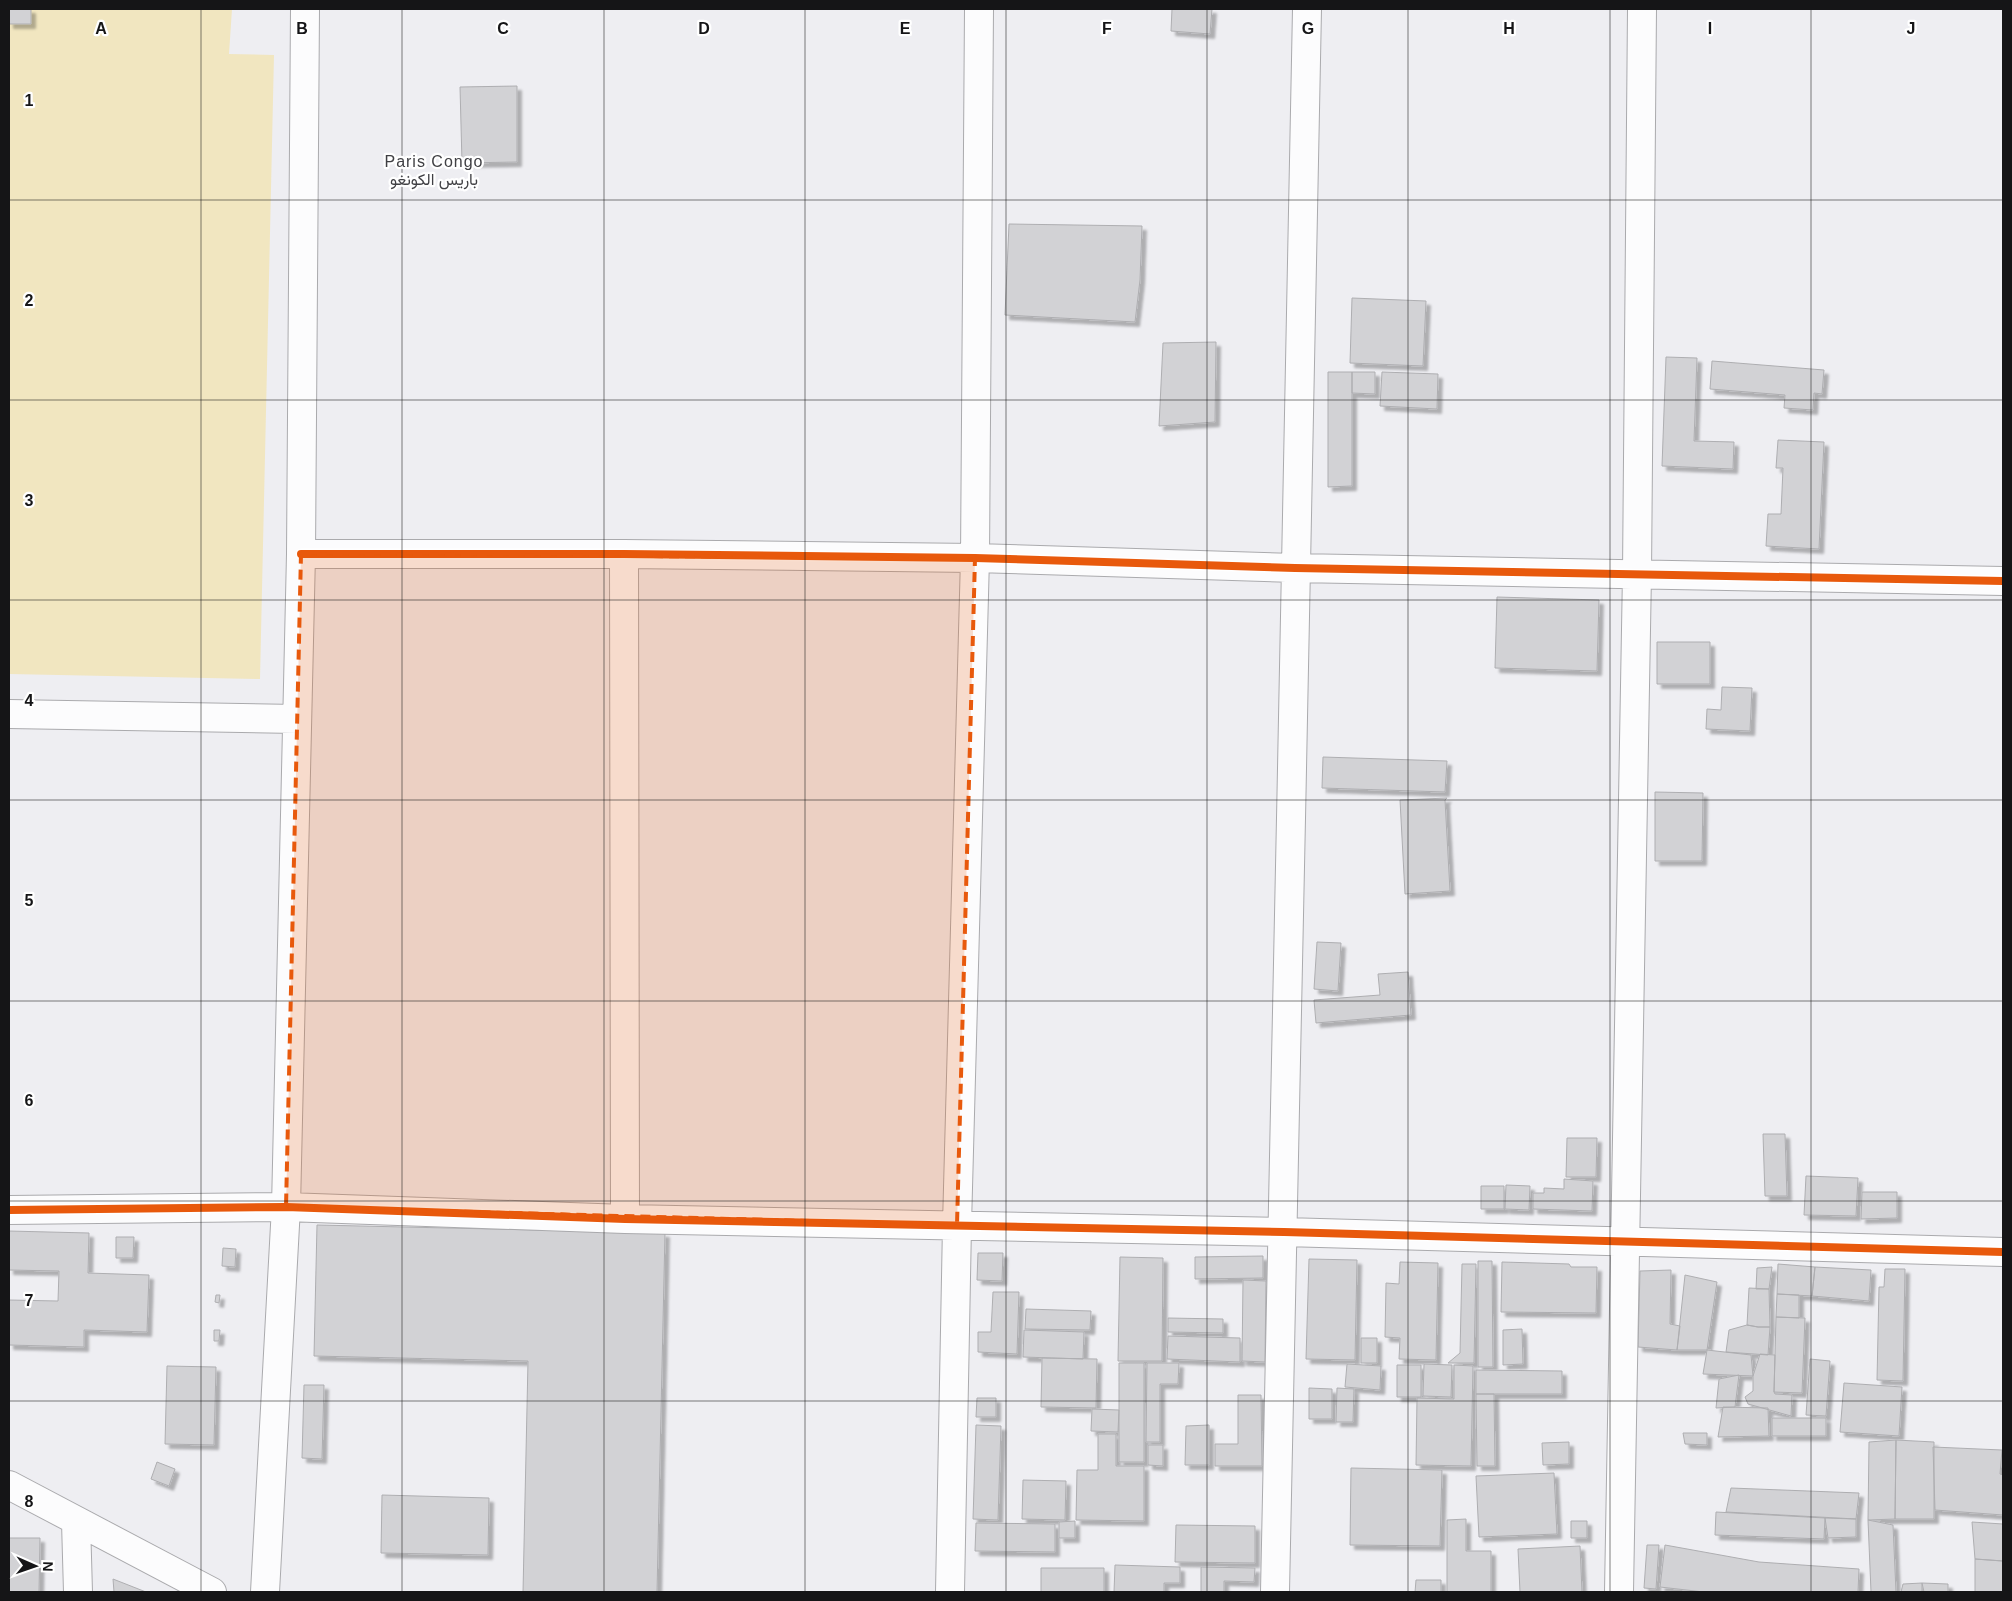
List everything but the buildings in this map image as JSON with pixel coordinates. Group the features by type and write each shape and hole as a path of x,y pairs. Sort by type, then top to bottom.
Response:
{"street":[{"path":"266,1592 286,1207 301,554 305,9"},
{"path":"950,1592 957,1225 975,558 979,9"},
{"path":"1275,1592 1284,1232 1294,568 1307,9"},
{"path":"1620,1592 1638,573 1642,9"},
{"path":"301,554 624,554 975,558 1294,568 2003,581"},
{"path":"624,554 625,1219"},
{"path":"9,714 297,719"},
{"path":"9,1210 286,1207 625,1219 1626,1240 2003,1252"},
{"path":"9,1485 212,1592"},
{"path":"76,1522 78,1592"}],"highlighted area":[{"path":"301,554 975,558 957,1225 286,1207"}],"shaded area":[{"path":"9,9 232,9 229,54 274,55 260,679 9,674"}],"cycle path":[{"path":"301,554 624,554 975,558 1295,568 2003,581"},
{"path":"9,1210 286,1207 625,1219 1284,1232 2003,1252"}],"district":[{"name":"Paris Congo باريس الكونغو","path":"434,170"}]}
